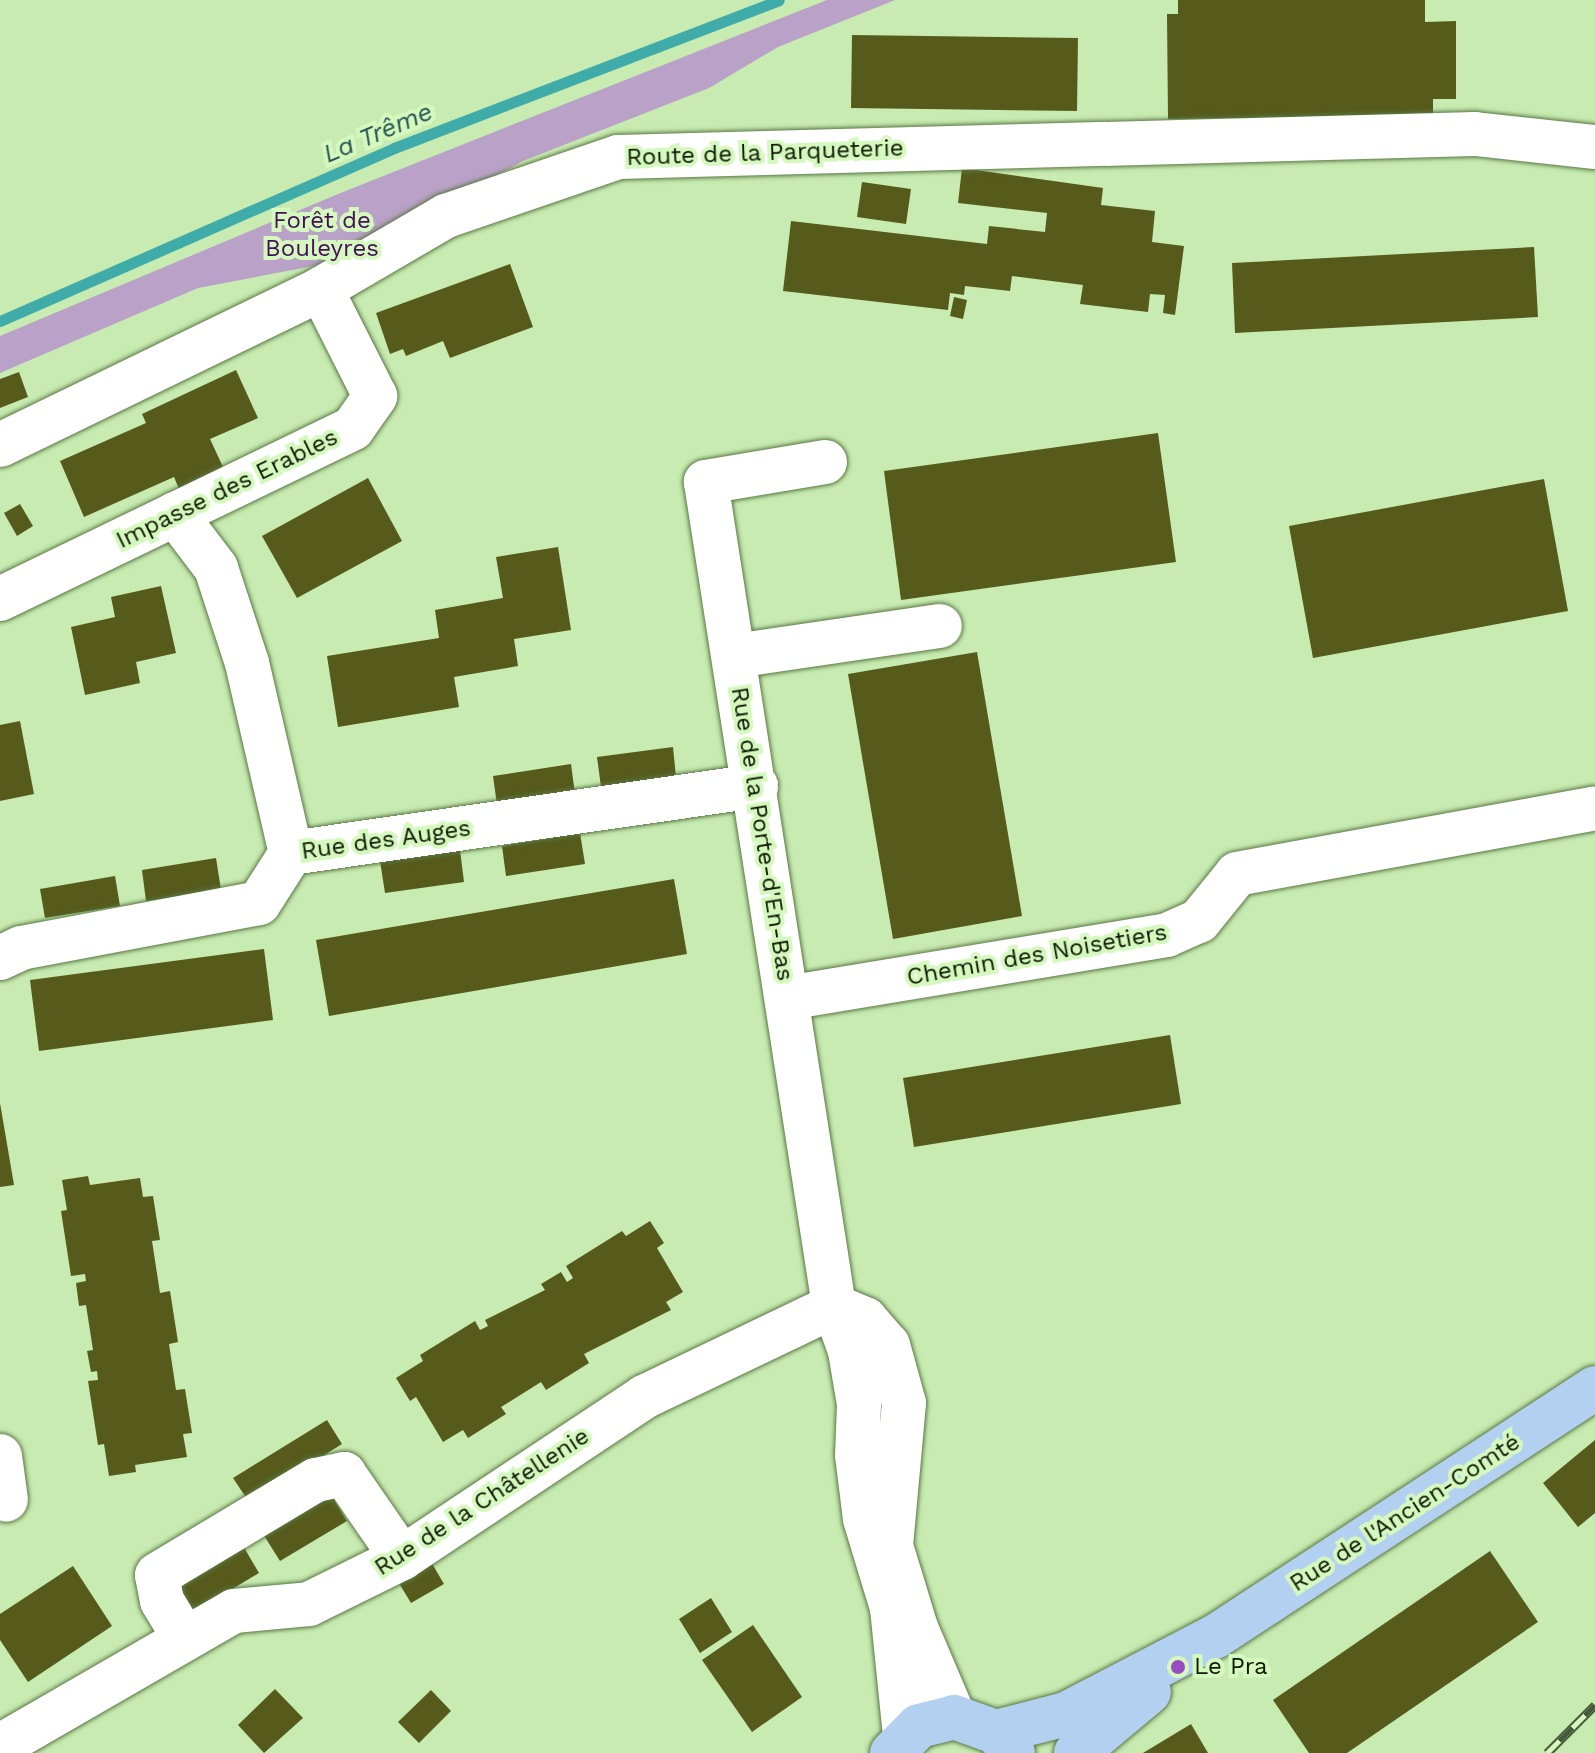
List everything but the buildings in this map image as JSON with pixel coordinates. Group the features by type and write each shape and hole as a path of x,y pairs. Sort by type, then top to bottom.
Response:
{"main road":[{"name":"Rue de l'Ancien-Comté","path":"1004,1742 1066,1714 1216,1636 1595,1388"},
{"name":"Rue de l'Ancien-Comté","path":"1076,1753 1216,1636"},
{"path":"898,1745 919,1726 954,1717 1004,1742"}],"street":[{"name":"Route de la Parqueterie","path":"0,445 321,289 446,216 618,157 1475,134 1595,147"},
{"name":"Impasse des Erables","path":"0,599 353,428 375,396 321,289"},
{"name":"Rue de la Porte-d'En-Bas","path":"825,462 706,482 756,786 834,1306 850,1351 865,1519 892,1608 898,1745"},
{"path":"175,514 216,568 247,663 291,853"},
{"path":"734,656 940,626"},
{"name":"Rue des Auges","path":"0,958 21,948 259,903 291,853 756,786"},
{"name":"Chemin des Noisetiers","path":"787,998 1167,935 1199,921 1237,874 1595,808"},
{"path":"834,1306 865,1319 888,1345 904,1403 891,1546 916,1628 954,1717"},
{"name":"Rue de la Châtellenie","path":"0,1746 234,1611 309,1604 402,1558 644,1397 834,1306"},
{"path":"0,1456 6,1500"},
{"path":"185,1639 162,1601 157,1575 316,1480 344,1474 402,1558"}],"green space":[{"name":"Forêt de Bouleyres","path":"827,0 895,0 778,47 709,88 523,161 340,261 198,288 0,373 0,336 343,192"}],"waterway":[{"name":"La Trême","path":"0,321 394,148 779,0"}],"railway":[{"path":"1547,1753 1595,1705"}],"place":[{"name":"Le Pra","path":"1178,1667"}]}
